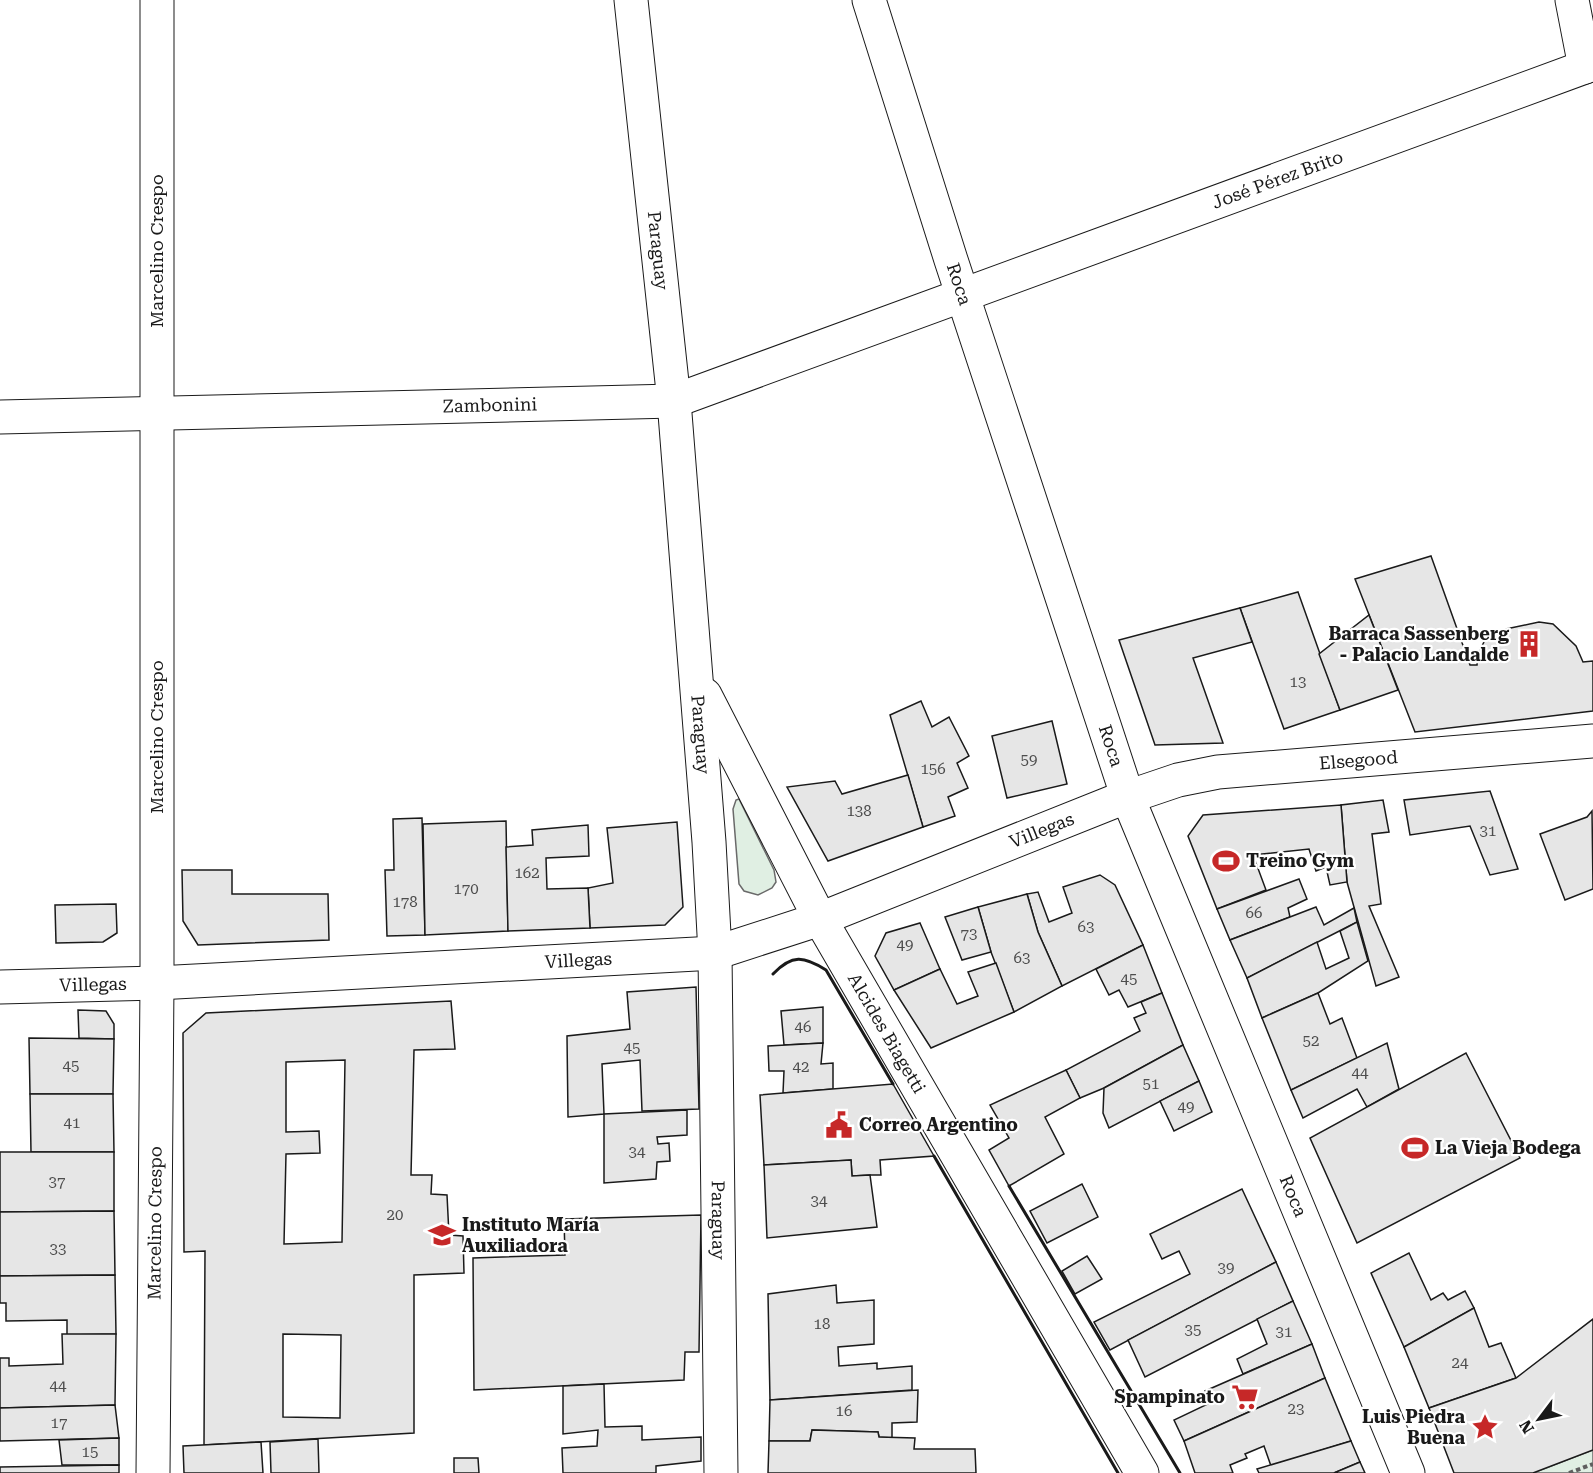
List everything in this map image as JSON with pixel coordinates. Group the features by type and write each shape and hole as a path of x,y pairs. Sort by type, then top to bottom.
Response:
{"street":[{"name":"Marcelino Crespo","path":"153,1473 157,983 157,0"},
{"name":"Paraguay","path":"631,0 674,401 697,680 715,953 721,1473"},
{"name":"Roca","path":"869,0 1128,798 1408,1473"},
{"path":"1572,0 1589,65"},
{"name":"José Pérez Brito","path":"963,295 1589,65"},
{"name":"Zambonini","path":"0,417 674,401 963,295"},
{"name":"Alcides Biagetti","path":"697,680 820,919 1142,1473"},
{"name":"Elsegood","path":"1128,798 1178,780 1218,772 1593,741"},
{"name":"Villegas","path":"0,987 157,983 715,953 820,919 1128,798"}],"path":[{"path":"1569,1473 1593,1464"}],"green space":[{"path":"739,799 774,870 776,882 772,888 758,895 744,891 739,884 733,809 736,800"},
{"path":"1593,1450 1593,1473 1533,1473"}],"building":[{"name":"Barraca Sassenberg - Palacio Landalde","path":"1431,556 1470,665 1477,665 1478,654 1484,642 1494,634 1539,622 1553,624 1576,646 1583,662 1593,661 1593,711 1415,732 1355,579"},
{"path":"1298,592 1340,710 1284,729 1240,608"},
{"path":"1240,608 1252,642 1193,658 1223,743 1155,745 1119,640"},
{"path":"1369,615 1398,690 1340,710 1319,654"},
{"path":"921,701 932,727 949,717 969,756 957,763 968,788 948,797 955,816 923,827 890,715"},
{"path":"1052,721 1067,784 1007,798 992,736"},
{"path":"908,775 923,827 828,861 787,787 835,781 842,794"},
{"path":"1490,791 1518,869 1490,875 1470,826 1410,835 1404,800"},
{"path":"1383,800 1389,832 1372,834 1381,904 1369,906 1399,977 1376,986 1347,882 1341,805"},
{"name":"Treino Gym","path":"1341,805 1347,882 1330,885 1326,867 1316,871 1309,849 1253,855 1266,890 1217,909 1188,836 1203,815"},
{"path":"1592,811 1593,889 1565,900 1540,834 1587,817"},
{"path":"422,818 425,935 387,936 385,870 394,870 393,819"},
{"path":"506,821 508,931 425,935 423,824"},
{"path":"677,822 683,907 665,925 590,928 588,888 613,883 607,828"},
{"path":"588,825 589,856 546,858 547,889 588,888 590,928 508,931 506,847 533,845 532,830"},
{"path":"182,870 232,870 232,894 328,894 329,940 198,945 183,921"},
{"path":"1100,875 1115,885 1143,945 1062,986 1038,932 1027,894 1038,892 1049,922 1072,913 1063,887"},
{"path":"1299,879 1307,899 1288,908 1290,917 1230,940 1217,909"},
{"path":"1027,894 1038,932 1062,986 1014,1012 991,952 978,907"},
{"path":"116,904 117,933 103,942 56,943 55,905"},
{"path":"978,907 991,952 962,960 945,917"},
{"path":"1316,907 1324,925 1354,908 1357,922 1247,978 1230,940"},
{"path":"1357,922 1368,961 1318,993 1262,1018 1247,978 1317,942 1326,969 1349,958 1340,931"},
{"path":"920,923 940,969 894,990 875,956 886,933"},
{"path":"1143,945 1162,993 1128,1007 1119,990 1109,995 1096,969"},
{"path":"996,963 1014,1012 931,1048 894,990 940,969 957,1004 978,996 968,972"},
{"path":"696,987 699,1109 642,1111 640,1060 602,1064 604,1114 568,1117 567,1036 630,1029 627,992"},
{"path":"1162,993 1183,1045 1104,1088 1080,1098 1066,1070 1140,1031 1134,1018 1146,1013 1141,1002"},
{"path":"1318,993 1330,1024 1342,1018 1357,1058 1291,1090 1262,1018"},
{"name":"Instituto María Auxiliadora","path":"451,1001 455,1049 414,1050 411,1175 432,1175 431,1194 447,1195 449,1235 463,1236 464,1273 414,1275 414,1433 204,1445 205,1251 184,1252 183,1033 206,1013","holes":["345,1060 342,1242 284,1244 286,1154 320,1153 319,1131 286,1132 286,1062","283,1334 341,1335 340,1418 283,1417"]},
{"path":"823,1007 823,1043 784,1045 781,1011"},
{"path":"78,1010 106,1011 114,1024 114,1039 79,1038"},
{"path":"29,1038 114,1039 113,1094 30,1094"},
{"path":"823,1043 821,1064 833,1063 833,1089 783,1093 784,1071 769,1071 768,1046"},
{"path":"1387,1043 1399,1089 1367,1107 1357,1089 1303,1118 1291,1090"},
{"path":"1183,1045 1199,1081 1109,1128 1103,1113 1104,1088"},
{"name":"La Vieja Bodega","path":"1466,1053 1520,1158 1357,1243 1310,1138"},
{"path":"1066,1070 1080,1098 1045,1117 1064,1154 1009,1186 989,1150 1009,1138 990,1105"},
{"path":"1199,1081 1212,1112 1174,1131 1160,1101"},
{"name":"Correo Argentino","path":"893,1084 934,1156 880,1160 881,1175 852,1176 851,1160 764,1165 760,1095"},
{"path":"30,1094 113,1094 114,1152 31,1152"},
{"path":"687,1110 687,1135 657,1137 658,1144 669,1143 670,1161 657,1162 656,1179 604,1183 604,1114"},
{"path":"0,1152 114,1152 114,1211 0,1212"},
{"path":"851,1160 852,1176 870,1175 877,1227 767,1238 764,1165"},
{"path":"1082,1184 1098,1217 1047,1243 1030,1211"},
{"path":"1242,1189 1276,1262 1110,1350 1094,1322 1190,1274 1179,1251 1162,1259 1150,1234"},
{"path":"114,1211 115,1275 0,1276 0,1212"},
{"path":"701,1215 699,1352 685,1352 684,1380 474,1390 473,1258 565,1255 564,1219"},
{"path":"1409,1253 1431,1300 1443,1293 1448,1300 1465,1291 1474,1308 1404,1347 1371,1273"},
{"path":"1087,1256 1102,1279 1075,1294 1062,1271"},
{"path":"1276,1262 1293,1301 1145,1377 1128,1340"},
{"path":"115,1275 116,1334 67,1335 67,1320 6,1321 6,1303 0,1303 0,1276"},
{"path":"836,1285 837,1303 874,1300 874,1344 838,1347 839,1366 877,1363 877,1369 912,1366 912,1390 770,1400 768,1294"},
{"path":"1293,1301 1312,1344 1243,1374 1237,1359 1267,1344 1257,1319"},
{"path":"1474,1308 1489,1347 1501,1343 1516,1378 1429,1408 1404,1347"},
{"path":"1593,1319 1593,1450 1533,1473 1454,1473 1429,1408 1516,1378"},
{"path":"62,1334 116,1334 115,1405 0,1408 0,1358 9,1358 9,1366 63,1364"},
{"name":"Spampinato","path":"1312,1344 1325,1378 1184,1441 1174,1420 1210,1403 1205,1391"},
{"path":"1325,1378 1351,1441 1271,1466 1264,1446 1245,1454 1247,1458 1230,1465 1233,1473 1195,1473 1184,1441"},
{"path":"604,1384 605,1427 642,1426 642,1440 701,1437 701,1461 656,1466 656,1473 563,1473 562,1448 597,1446 598,1430 563,1434 563,1386"},
{"path":"918,1390 917,1422 892,1423 892,1438 879,1437 878,1432 812,1430 810,1441 769,1441 770,1400"},
{"path":"115,1405 119,1438 0,1441 0,1408"},
{"path":"812,1430 878,1432 879,1437 915,1438 914,1449 975,1449 976,1473 768,1473 769,1441 810,1441"},
{"path":"119,1438 119,1465 62,1465 59,1440"},
{"path":"318,1439 319,1473 271,1473 270,1442"},
{"path":"1351,1441 1360,1462 1334,1473 1259,1473 1257,1469"},
{"path":"261,1442 263,1473 184,1473 183,1446"},
{"path":"454,1458 478,1458 479,1473 454,1473"},
{"path":"1360,1462 1365,1473 1334,1473"},
{"path":"119,1465 119,1473 0,1473 0,1467"}],"wall":[{"path":"773,974 786,963 798,959 811,962 826,970 893,1084"},
{"path":"934,1156 1118,1473"},
{"path":"1009,1186 1180,1473"}],"place":[{"name":"Barraca Sassenberg - Palacio Landalde","path":"1529,644"},
{"name":"Treino Gym","path":"1226,861"},
{"name":"Correo Argentino","path":"839,1125"},
{"name":"La Vieja Bodega","path":"1415,1148"},
{"name":"Instituto María Auxiliadora","path":"442,1235"},
{"name":"Spampinato","path":"1245,1397"},
{"name":"Luis Piedra Buena","path":"1485,1427"}]}
